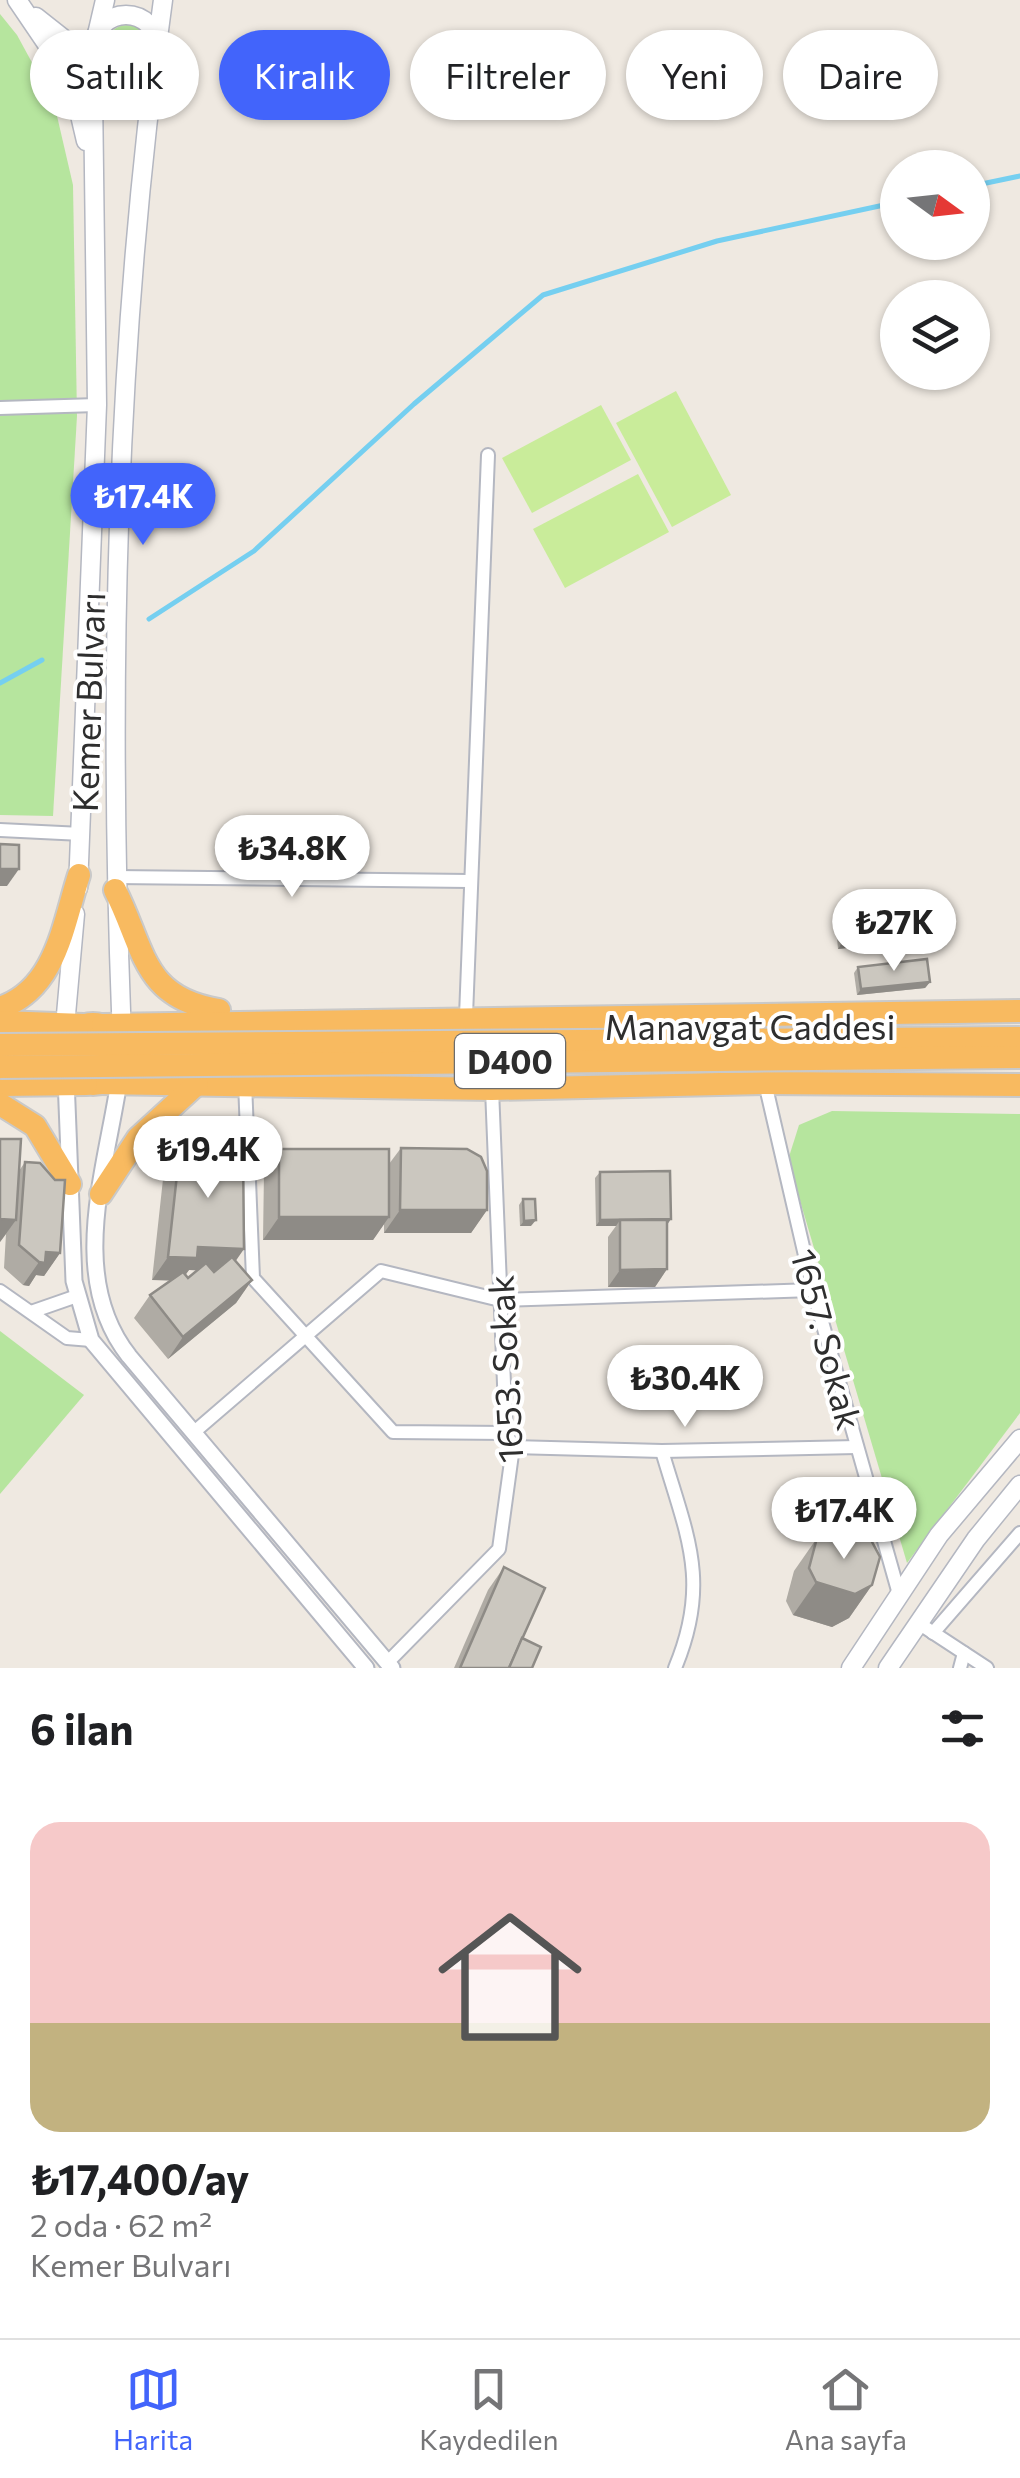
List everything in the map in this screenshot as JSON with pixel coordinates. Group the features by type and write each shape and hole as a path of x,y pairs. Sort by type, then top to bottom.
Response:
{"highway":[{"path":"0,1008 32,991 48,971 79,875"},
{"path":"115,884 150,976 168,992 196,1006 272,1019"},
{"path":"0,1085 93,1053 272,1019 1020,1011"},
{"path":"0,1022 197,1084 492,1089 765,1083 1012,1086"},
{"name":"Manavgat Caddesi","path":"0,1045 1020,1038"},
{"name":"Manavgat Caddesi","path":"0,1068 1020,1057"},
{"path":"101,1194 138,1138 197,1084"},
{"path":"0,1104 34,1126 55,1153 70,1184"}],"main road":[{"path":"17,0 54,30"},
{"path":"17,0 72,81 94,173"},
{"path":"106,0 141,18 153,30"},
{"name":"Kemer Bulvarı","path":"98,30 106,0"},
{"name":"Kemer Bulvarı","path":"160,30 163,0"},
{"path":"104,30 112,18 141,18"},
{"name":"Kemer Bulvarı","path":"93,1053 79,875 97,405 97,120"},
{"name":"Kemer Bulvarı","path":"93,1053 115,884 118,586 129,305 150,120"},
{"path":"851,1668 939,1536 1020,1439"},
{"path":"888,1668 916,1622 1020,1485"}],"street":[{"path":"0,408 97,405"},
{"path":"466,1016 488,454"},
{"path":"0,830 82,834"},
{"path":"115,884 469,881"},
{"path":"93,1053 70,1184 77,1296 91,1340 366,1668"},
{"path":"93,1053 101,1194 94,1248 101,1313 111,1334 390,1665"},
{"path":"244,1083 254,1278 393,1432 506,1433"},
{"name":"1657. Sokak","path":"765,1083 813,1290 899,1594"},
{"name":"1653. Sokak","path":"390,1665 499,1549 513,1447 506,1433 492,1089"},
{"path":"193,1433 381,1271 500,1300 813,1290"},
{"path":"0,1291 67,1338 91,1340"},
{"path":"30,1312 77,1296"},
{"path":"513,1447 662,1451 857,1447"},
{"path":"662,1451 695,1564 692,1625 675,1668"},
{"path":"933,1632 1020,1532"},
{"path":"916,1622 987,1668"},
{"path":"960,1668 964,1653"}],"green space":[{"path":"0,14 30,59 30,120 58,120 73,185 77,416 53,816 0,815"},
{"path":"127,25 140,30 114,30"},
{"path":"676,391 731,495 672,527 616,423"},
{"path":"601,405 631,460 532,513 502,458"},
{"path":"638,474 669,532 565,588 533,529"},
{"path":"832,1111 1020,1114 1020,1413 907,1563 788,1160 799,1125"},
{"path":"0,1331 84,1395 0,1494"}],"building":[{"path":"0,844 19,845 19,869 0,869"},
{"path":"892,907 893,918 900,917 901,932 846,937 844,915"},
{"path":"927,959 930,982 861,989 858,967"},
{"path":"0,1139 21,1139 16,1220 0,1219"},
{"path":"180,1147 243,1147 244,1249 198,1247 197,1258 168,1257"},
{"path":"401,1148 467,1149 481,1157 487,1171 487,1210 400,1210"},
{"path":"279,1149 389,1149 389,1217 279,1217"},
{"path":"25,1162 40,1163 55,1180 65,1180 60,1253 46,1252 45,1263 19,1245"},
{"path":"670,1171 671,1219 600,1220 600,1172"},
{"path":"523,1199 535,1199 536,1220 524,1221"},
{"path":"620,1220 667,1220 667,1269 620,1270"},
{"path":"232,1257 252,1280 183,1337 150,1295 183,1272 188,1278 206,1263 214,1272"},
{"path":"831,1530 871,1540 880,1557 872,1585 855,1594 816,1582 809,1568 817,1538"},
{"path":"504,1567 545,1588 509,1668 460,1668"},
{"path":"522,1638 541,1647 532,1668 509,1668"}],"waterway":[{"path":"990,182 1020,176"},
{"path":"149,619 254,551 414,404 543,295 717,241 880,206"},
{"path":"0,683 42,660"}]}
